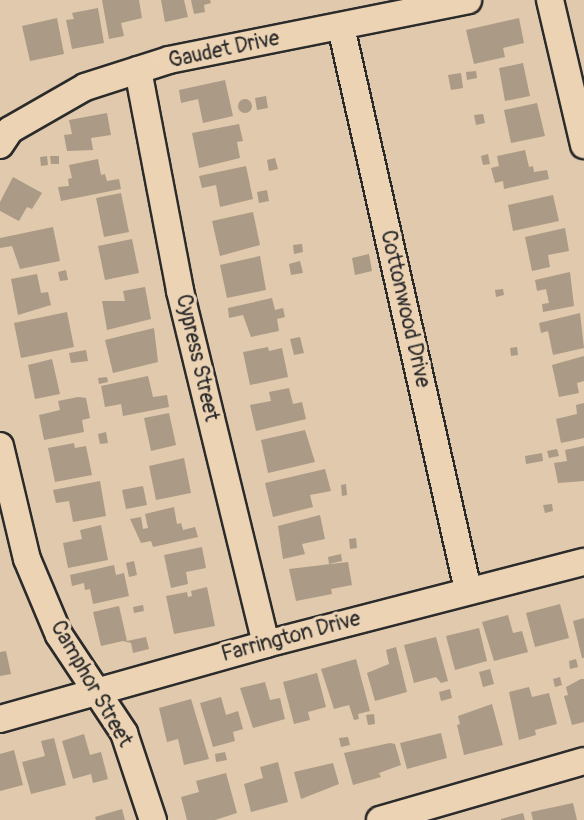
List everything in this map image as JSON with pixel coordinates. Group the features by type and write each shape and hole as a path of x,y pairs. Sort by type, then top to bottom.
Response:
{"street":[{"name":"Gaudet Drive","path":"0,145 10,130 85,87 169,60 468,0"},
{"path":"550,0 584,144"},
{"name":"Cottonwood Drive","path":"341,27 468,590"},
{"name":"Cypress Street","path":"138,70 180,291 266,644"},
{"name":"Camphor Street","path":"0,446 27,559 59,635 124,733 153,820"},
{"name":"Farrington Drive","path":"0,719 266,644 468,590 584,562"},
{"path":"380,820 584,761"}],"building":[{"path":"102,0 139,0 142,18 121,23 124,36 109,39"},
{"path":"161,0 184,0 188,17 165,22"},
{"path":"191,0 210,0 211,3 204,5 205,12 194,14"},
{"path":"98,8 104,43 72,49 66,20 74,19 72,13"},
{"path":"57,18 64,54 30,61 22,26"},
{"path":"519,18 524,43 503,48 505,57 474,64 466,30"},
{"path":"523,63 530,96 505,101 499,68"},
{"path":"476,71 477,78 467,80 466,72"},
{"path":"461,73 463,88 451,90 448,75"},
{"path":"225,80 233,116 203,123 198,99 181,103 179,90"},
{"path":"266,96 268,108 257,110 255,98"},
{"path":"245,99 250,101 252,106 250,111 245,113 240,111 238,106 240,101"},
{"path":"537,103 545,136 511,143 504,110"},
{"path":"107,113 111,135 91,138 93,150 67,151 64,135 72,134 69,120"},
{"path":"483,114 485,123 476,125 474,115"},
{"path":"239,124 243,141 237,142 240,158 199,168 192,133"},
{"path":"525,150 529,167 533,166 534,172 547,170 549,179 504,189 503,181 495,183 491,168 499,166 497,156"},
{"path":"488,154 490,164 483,165 481,156"},
{"path":"47,156 48,165 41,166 40,157"},
{"path":"50,156 59,156 59,164 51,164"},
{"path":"275,158 278,169 269,171 267,160"},
{"path":"98,159 101,175 105,174 107,181 119,179 121,189 61,201 58,187 69,186 68,179 72,178 69,165"},
{"path":"246,166 253,199 220,207 216,185 202,188 199,176"},
{"path":"13,177 42,193 32,209 27,207 19,221 0,211 0,202"},
{"path":"267,190 269,201 259,203 257,192"},
{"path":"121,193 129,232 104,237 96,198"},
{"path":"553,195 559,221 513,231 508,205"},
{"path":"253,212 260,245 220,256 212,221"},
{"path":"53,227 60,261 20,269 12,246 0,248 0,238"},
{"path":"565,228 569,251 548,255 550,267 532,271 525,237"},
{"path":"132,239 139,273 105,280 98,246"},
{"path":"302,244 303,252 294,254 293,245"},
{"path":"369,254 372,271 355,275 352,258"},
{"path":"260,256 266,290 227,298 220,265"},
{"path":"300,261 303,273 291,275 289,264"},
{"path":"66,270 68,280 60,281 58,272"},
{"path":"570,272 574,306 543,312 542,304 549,303 546,289 537,291 535,280"},
{"path":"37,274 41,293 48,292 51,305 18,315 11,279"},
{"path":"145,287 151,319 107,330 102,301 125,301 123,291"},
{"path":"503,289 504,295 496,297 495,290"},
{"path":"272,298 275,310 283,308 285,317 277,319 279,331 251,337 243,315 229,318 228,308"},
{"path":"67,312 74,347 21,358 14,323"},
{"path":"580,313 584,348 553,355 548,331 541,333 539,323"},
{"path":"154,328 158,362 113,373 105,340"},
{"path":"300,337 304,353 294,355 290,339"},
{"path":"268,347 269,351 282,348 288,377 250,385 243,352"},
{"path":"517,347 518,355 511,356 510,348"},
{"path":"86,350 88,361 71,363 69,353"},
{"path":"584,356 584,381 577,383 579,393 559,397 552,365"},
{"path":"52,359 60,394 35,399 28,365"},
{"path":"148,376 153,397 167,395 169,407 123,416 121,404 105,407 101,386"},
{"path":"107,377 108,382 99,384 98,378"},
{"path":"289,388 293,404 302,402 306,419 256,431 250,405 271,401 269,392"},
{"path":"78,397 86,398 90,418 82,420 84,432 44,440 39,415 60,410 58,401"},
{"path":"584,403 584,438 561,443 556,419 577,414 576,405"},
{"path":"169,413 176,445 151,451 144,418"},
{"path":"305,430 315,462 268,473 261,440"},
{"path":"106,432 108,443 100,444 98,434"},
{"path":"74,443 75,448 86,446 92,475 55,482 48,448"},
{"path":"584,446 584,481 558,483 554,463 567,461 565,450"},
{"path":"557,449 559,456 549,458 547,451"},
{"path":"542,453 543,461 526,464 525,456"},
{"path":"184,458 191,493 156,500 149,466"},
{"path":"325,469 331,491 310,495 313,507 273,517 265,483"},
{"path":"100,481 106,516 73,522 69,501 56,503 53,490"},
{"path":"346,484 347,495 342,496 341,485"},
{"path":"143,486 147,505 126,509 122,490"},
{"path":"552,504 553,511 545,513 543,505"},
{"path":"174,507 177,524 181,523 183,530 195,527 198,537 153,547 151,541 141,543 130,519 141,517 143,529 148,528 145,514"},
{"path":"320,515 325,539 302,544 305,554 283,559 278,526"},
{"path":"101,525 108,560 68,568 63,543 82,539 80,530"},
{"path":"356,538 357,548 350,549 349,539"},
{"path":"202,547 206,568 186,572 188,584 171,588 164,555"},
{"path":"341,554 342,561 329,564 328,557"},
{"path":"134,561 137,575 129,577 126,563"},
{"path":"348,562 352,585 331,589 332,594 296,601 289,569"},
{"path":"114,565 116,575 124,573 129,596 93,604 90,589 85,590 84,583 72,586 70,575"},
{"path":"207,587 215,626 174,634 166,596 187,592 188,597 192,596 191,591"},
{"path":"560,604 569,638 535,647 526,613"},
{"path":"143,605 144,611 134,613 133,607"},
{"path":"119,606 127,641 146,637 149,649 133,653 131,643 123,641 101,646 93,612"},
{"path":"508,615 513,633 522,631 528,652 494,661 482,622"},
{"path":"584,618 584,658 582,658 573,621"},
{"path":"479,628 487,661 455,670 446,636"},
{"path":"436,637 448,681 441,683 436,677 414,683 404,645"},
{"path":"396,647 407,692 375,701 367,673 389,664 386,650"},
{"path":"6,651 11,674 0,676 0,652"},
{"path":"356,659 370,711 358,714 359,719 354,720 349,705 334,709 321,669"},
{"path":"576,659 578,667 570,669 569,661"},
{"path":"490,669 494,684 483,687 479,672"},
{"path":"317,673 326,707 308,712 310,720 294,724 283,682"},
{"path":"560,677 562,685 555,687 553,679"},
{"path":"584,679 584,722 572,725 564,696 568,695 566,687"},
{"path":"265,682 270,700 280,698 285,719 253,728 240,688"},
{"path":"529,687 532,697 549,693 557,724 535,730 536,735 519,740 509,692"},
{"path":"450,689 452,698 441,701 439,692"},
{"path":"221,697 226,715 238,711 243,729 233,732 235,741 213,747 200,703"},
{"path":"191,699 209,759 184,765 178,739 167,742 159,708"},
{"path":"492,704 503,745 464,755 457,725 460,724 458,716"},
{"path":"374,714 375,724 368,725 366,715"},
{"path":"441,733 447,758 407,769 400,743"},
{"path":"84,734 90,755 101,752 108,779 93,783 91,774 73,779 62,741"},
{"path":"348,737 350,745 341,747 339,738"},
{"path":"54,738 66,785 31,794 22,762 45,756 41,741"},
{"path":"390,743 395,744 401,765 379,773 381,777 353,785 344,753"},
{"path":"14,750 23,785 0,791 0,754"},
{"path":"225,752 227,760 216,762 215,754"},
{"path":"278,762 288,802 251,812 244,784 263,778 260,767"},
{"path":"333,763 339,784 301,799 294,772"},
{"path":"226,773 237,813 215,820 187,820 181,797 199,792 196,781"},
{"path":"573,803 577,820 533,820 531,812"},
{"path":"122,809 125,820 96,820 95,817"},
{"path":"523,813 525,820 501,820 501,819"}]}
